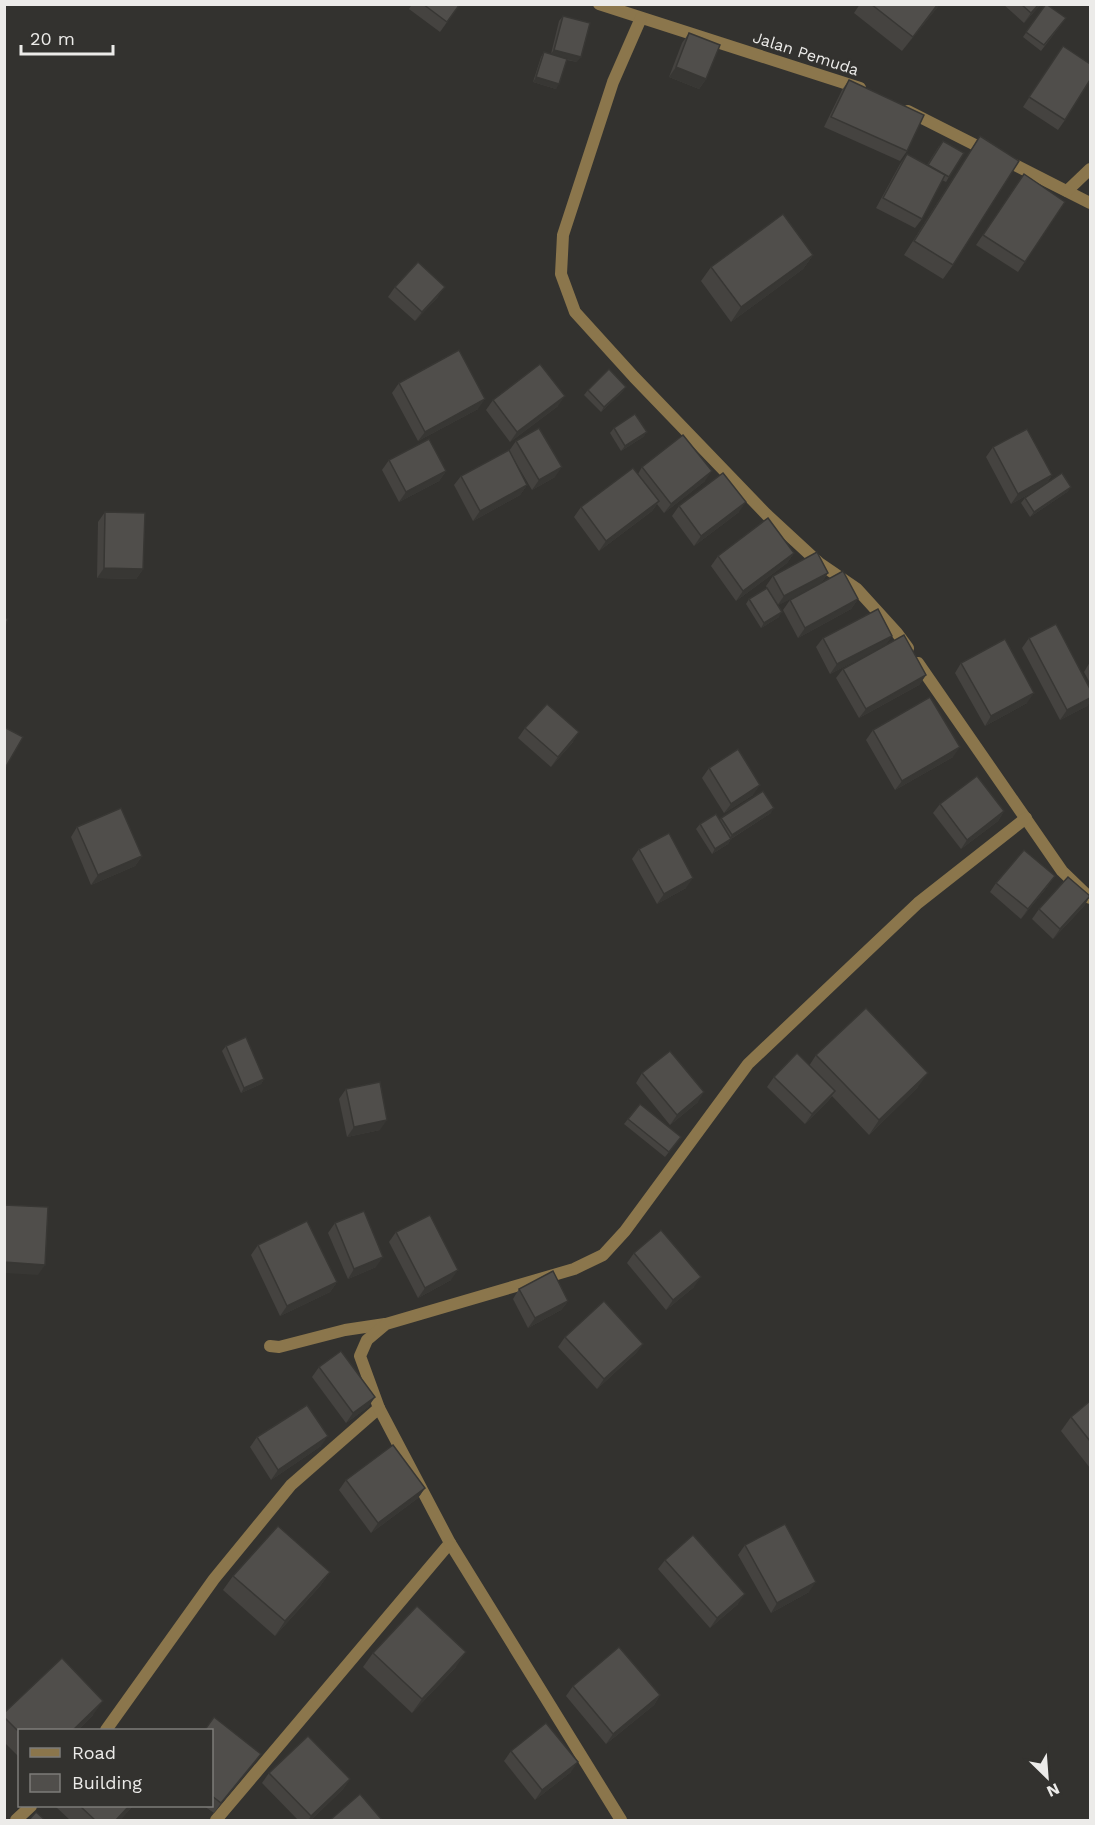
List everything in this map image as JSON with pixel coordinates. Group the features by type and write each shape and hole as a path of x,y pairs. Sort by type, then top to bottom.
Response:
{"street":[{"name":"Jalan Pemuda","path":"598,4 866,90"},
{"path":"641,18 613,82 563,235 561,274 575,312 634,377 768,516 819,563 857,590 897,633 1062,872 1090,898"},
{"path":"898,106 1090,203"},
{"path":"1067,191 1090,169"},
{"path":"270,1346 279,1347 345,1330 386,1324 574,1269 603,1255 626,1231 748,1064 918,903 1026,818"},
{"path":"386,1324 367,1340 360,1356 379,1408 450,1543 621,1821"},
{"path":"107,1729 214,1579 291,1485 379,1408"},
{"path":"216,1821 450,1543"},
{"path":"16,1821 30,1807"}],"building":[{"path":"423,4 460,4 447,22"},
{"path":"871,4 938,4 913,37"},
{"path":"1021,4 1039,4 1031,13"},
{"path":"1046,4 1066,18 1044,45 1026,32"},
{"path":"563,16 590,23 581,57 554,50"},
{"path":"689,33 720,45 706,79 676,67"},
{"path":"1063,46 1090,64 1090,80 1065,120 1029,97"},
{"path":"544,52 567,59 559,84 536,77"},
{"path":"849,80 924,115 907,151 831,117"},
{"path":"980,136 1019,161 953,265 914,241"},
{"path":"943,141 964,153 949,177 928,165"},
{"path":"907,154 945,175 922,219 883,198"},
{"path":"1024,174 1065,202 1025,262 983,235"},
{"path":"783,214 813,255 741,307 711,267"},
{"path":"418,262 445,287 422,312 395,287"},
{"path":"459,350 485,399 425,432 399,383"},
{"path":"540,364 565,396 517,432 493,400"},
{"path":"609,369 626,387 604,407 588,390"},
{"path":"635,414 647,432 625,446 614,428"},
{"path":"539,428 562,467 539,480 516,441"},
{"path":"1027,429 1052,475 1018,494 993,447"},
{"path":"683,435 712,471 671,504 642,467"},
{"path":"429,439 446,471 406,492 389,460"},
{"path":"509,450 527,485 480,511 461,476"},
{"path":"633,468 659,501 606,541 581,507"},
{"path":"723,473 746,502 701,536 679,506"},
{"path":"1062,473 1071,487 1034,512 1025,498"},
{"path":"105,512 145,513 143,569 104,568"},
{"path":"768,518 794,553 743,591 718,556"},
{"path":"817,552 828,573 784,596 773,576"},
{"path":"843,571 858,599 805,628 790,600"},
{"path":"767,588 782,612 764,623 749,599"},
{"path":"878,609 892,636 837,664 823,638"},
{"path":"1056,624 1090,689 1090,698 1067,710 1029,638"},
{"path":"904,635 926,675 866,709 843,669"},
{"path":"1005,639 1034,693 991,716 961,663"},
{"path":"930,697 960,747 902,781 873,730"},
{"path":"547,704 579,732 558,757 525,728"},
{"path":"4,727 23,737 4,770"},
{"path":"738,749 760,785 731,804 709,768"},
{"path":"977,776 1004,811 967,840 940,804"},
{"path":"763,791 774,808 732,835 721,818"},
{"path":"121,808 142,856 98,875 77,827"},
{"path":"716,814 731,839 715,849 700,824"},
{"path":"669,833 693,878 664,894 639,849"},
{"path":"1024,850 1055,876 1028,909 996,883"},
{"path":"1068,877 1090,896 1060,929 1039,909"},
{"path":"866,1008 928,1073 879,1120 816,1055"},
{"path":"246,1037 264,1079 244,1088 226,1046"},
{"path":"670,1051 704,1092 677,1115 642,1073"},
{"path":"797,1053 835,1091 812,1114 774,1077"},
{"path":"380,1082 387,1120 354,1127 346,1089"},
{"path":"640,1104 681,1137 669,1152 628,1119"},
{"path":"4,1205 48,1207 45,1265 4,1262"},
{"path":"364,1211 383,1257 354,1269 335,1223"},
{"path":"430,1215 458,1270 425,1288 396,1232"},
{"path":"307,1221 337,1282 287,1306 258,1245"},
{"path":"661,1230 701,1277 673,1300 634,1253"},
{"path":"553,1271 568,1301 535,1318 519,1289"},
{"path":"604,1301 643,1344 604,1379 565,1337"},
{"path":"341,1351 375,1397 353,1413 319,1367"},
{"path":"1090,1401 1090,1441 1071,1417"},
{"path":"307,1405 328,1436 278,1470 257,1437"},
{"path":"393,1445 425,1488 378,1523 346,1480"},
{"path":"785,1524 816,1582 777,1603 745,1545"},
{"path":"278,1526 330,1572 285,1621 233,1576"},
{"path":"693,1535 745,1594 717,1618 665,1560"},
{"path":"417,1606 466,1652 422,1699 373,1653"},
{"path":"619,1647 660,1695 613,1734 573,1686"},
{"path":"62,1658 103,1701 74,1729 18,1729 18,1731 4,1717 4,1713"},
{"path":"214,1717 261,1754 221,1803 213,1797 213,1729 205,1729"},
{"path":"546,1723 578,1762 542,1790 511,1751"},
{"path":"308,1736 350,1779 311,1816 269,1773"},
{"path":"360,1794 383,1821 329,1821"},
{"path":"81,1807 128,1807 115,1821 96,1821"},
{"path":"36,1812 46,1821 28,1821"}]}
